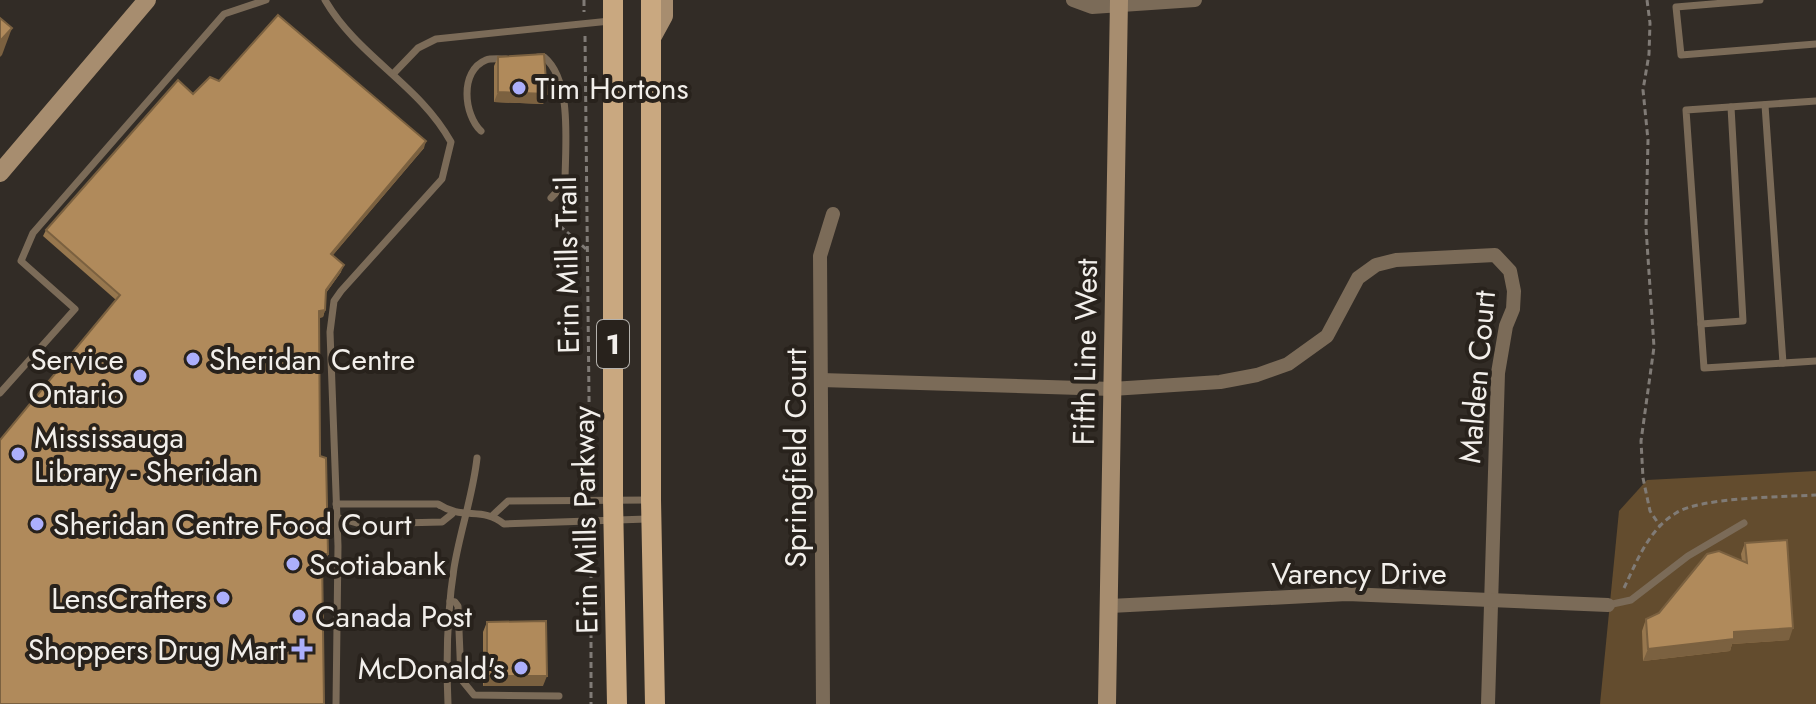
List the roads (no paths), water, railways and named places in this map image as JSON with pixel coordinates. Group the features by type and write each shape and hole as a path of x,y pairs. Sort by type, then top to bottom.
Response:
{"main road":[{"name":"Erin Mills Parkway","path":"613,0 613,510 617,704"},
{"name":"1","path":"651,0 651,509 655,704"}],"street":[{"path":"0,173 147,0"},
{"path":"652,38 664,16 664,0"},
{"path":"1073,0 1092,7 1195,0"},
{"name":"Fifth Line West","path":"1107,704 1119,3"},
{"name":"Springfield Court","path":"823,704 820,256 833,214"},
{"name":"Malden Court","path":"1112,389 1220,382 1257,375 1288,364 1327,336 1358,278 1376,265 1396,260 1495,255 1510,271 1514,291 1513,309 1506,326 1498,373 1488,704"},
{"path":"821,380 1112,389"},
{"name":"Varency Drive","path":"1110,606 1347,594 1608,605"}],"lane":[{"path":"0,393 75,309 21,261 33,233 224,14 266,0"},
{"path":"325,0 339,24 357,44 394,73 440,122 451,142 442,179 334,301 330,332 336,504 336,704"},
{"path":"1760,0 1676,7 1681,55 1816,44"},
{"path":"394,73 418,48 436,39 614,21"},
{"path":"529,57 544,57 554,65 563,89 565,183 551,198"},
{"path":"481,131 468,107 468,89 473,70 486,60 515,58"},
{"path":"1816,101 1686,110 1704,368 1816,361"},
{"path":"1765,105 1783,363"},
{"path":"1701,324 1743,321 1731,107"},
{"path":"448,704 450,601 477,458"},
{"path":"493,515 508,501 613,510 651,509"},
{"path":"336,504 438,504 452,514 493,515 504,524 613,510 651,509"},
{"path":"336,517 360,524 442,522 452,514"},
{"path":"1608,605 1631,600 1688,556 1744,523"},
{"path":"450,601 458,606 461,679 467,689 474,695 559,696"}],"place":[{"name":"Tim Hortons","path":"519,88"},
{"name":"Sheridan Centre","path":"193,359"},
{"name":"Service Ontario","path":"140,376"},
{"name":"Mississauga Library - Sheridan","path":"18,454"},
{"name":"Sheridan Centre Food Court","path":"37,524"},
{"name":"Scotiabank","path":"293,564"},
{"name":"LensCrafters","path":"223,598"},
{"name":"Canada Post","path":"299,616"},
{"name":"Shoppers Drug Mart","path":"302,649"},
{"name":"McDonald's","path":"521,668"}]}
